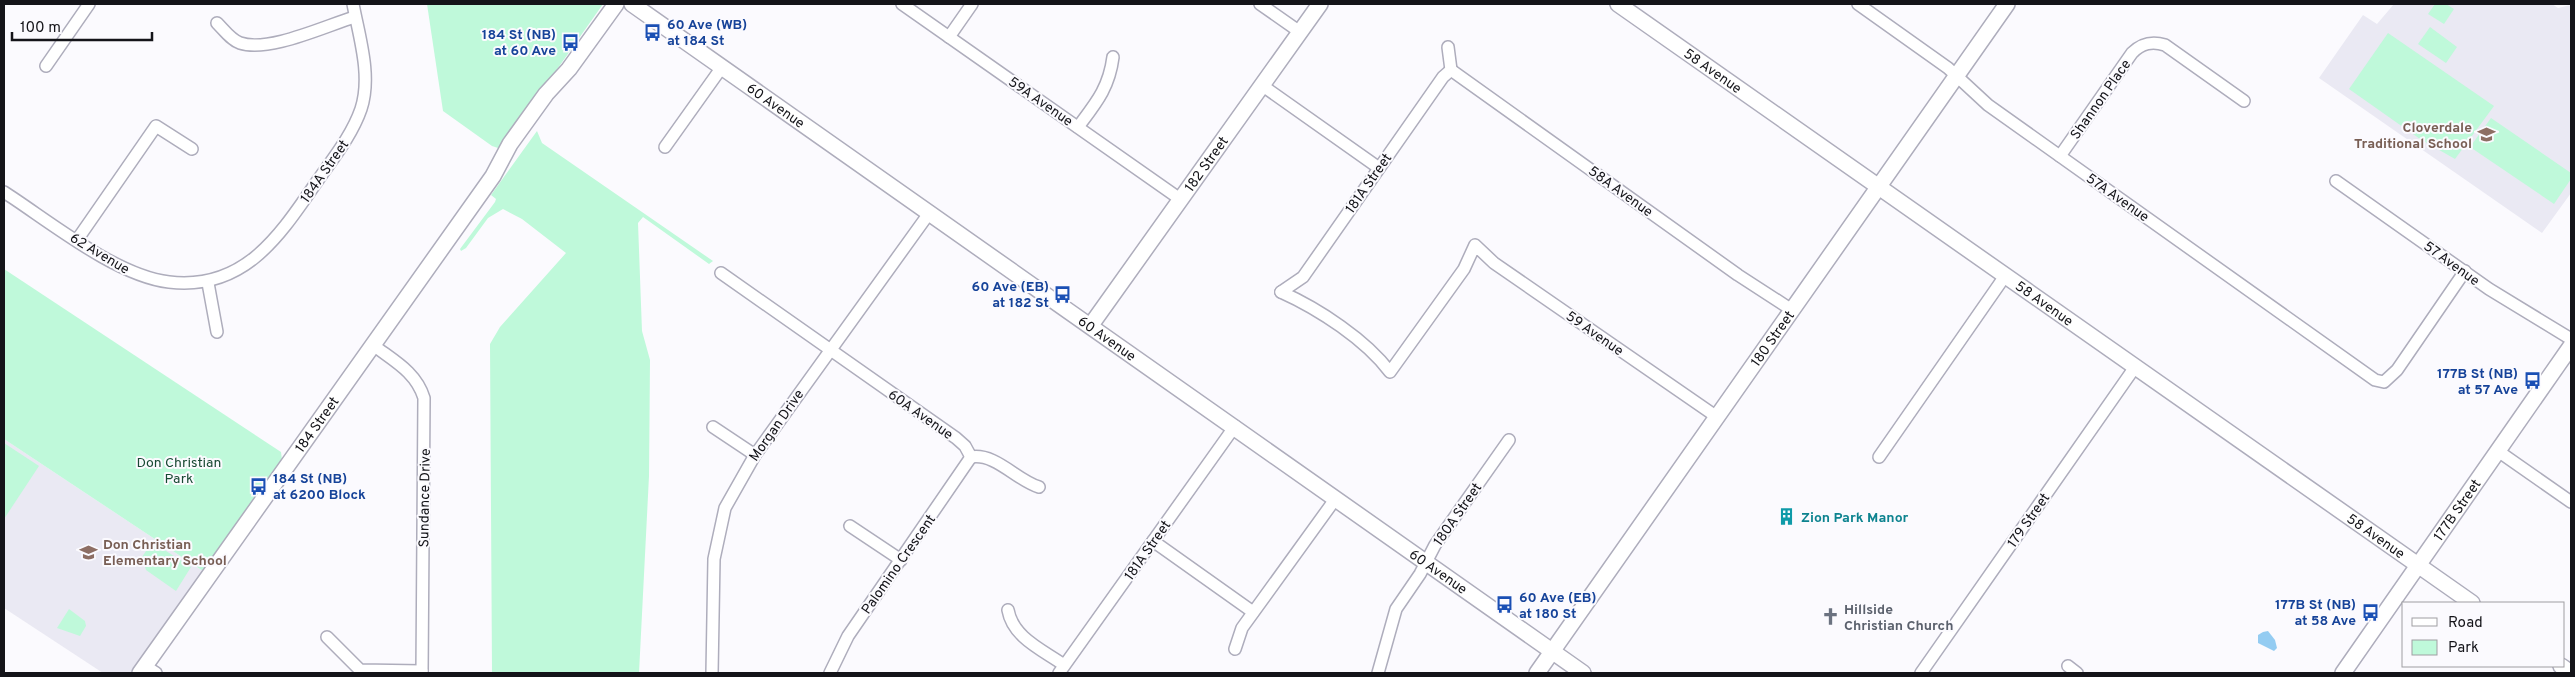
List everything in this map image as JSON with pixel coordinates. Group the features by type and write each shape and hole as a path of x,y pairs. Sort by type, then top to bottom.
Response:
{"street":[{"path":"46,66 89,4"},
{"path":"217,23 231,38 240,43 252,45 282,40 355,16 353,4"},
{"name":"184 Street","path":"147,671 373,345 493,176 510,144 535,108 568,70 616,4"},
{"name":"60 Avenue","path":"632,4 1235,426 1583,673"},
{"name":"59A Avenue","path":"902,4 1180,199"},
{"path":"949,37 972,4"},
{"path":"1260,4 1300,32"},
{"name":"182 Street","path":"1091,325 1320,4"},
{"name":"58 Avenue","path":"1618,4 2471,602"},
{"name":"57A Avenue","path":"1858,4 1957,77 1988,105 2367,376 2384,382 2397,370 2465,271"},
{"name":"180 Street","path":"1537,673 2007,4"},
{"name":"184A Street","path":"208,282 246,265 268,247 348,138 362,108 365,71 355,16"},
{"name":"Shannon Place","path":"2060,156 2132,54 2145,44 2155,42 2165,45 2244,101"},
{"path":"1448,47 1451,70"},
{"path":"1078,127 1100,97 1110,78 1113,57"},
{"path":"665,147 722,67"},
{"name":"181A Street","path":"1390,372 1376,354 1303,302 1281,292 1303,277 1443,77 1451,70"},
{"name":"58A Avenue","path":"1451,70 1738,275 1792,310"},
{"path":"1263,86 1379,168"},
{"path":"77,240 156,126 192,149"},
{"name":"57 Avenue","path":"2336,181 2465,271 2489,290 2571,339"},
{"name":"62 Avenue","path":"4,192 110,261 137,275 168,282 208,282"},
{"name":"Morgan Drive","path":"712,673 714,559 725,508 755,454 930,212"},
{"name":"59 Avenue","path":"1390,372 1464,269 1475,245 1494,263 1716,417"},
{"name":"60A Avenue","path":"721,274 956,438 965,446 971,457"},
{"path":"1879,457 2005,276"},
{"path":"208,282 217,332"},
{"name":"Sundance Drive","path":"373,345 412,374 419,384 426,405 422,672"},
{"name":"177B Street","path":"2343,673 2571,346"},
{"name":"179 Street","path":"1921,673 2134,367"},
{"path":"713,426 755,454"},
{"name":"181A Street","path":"1062,669 1235,426"},
{"name":"180A Street","path":"1378,673 1396,609 1435,545 1509,440"},
{"path":"2498,451 2571,502"},
{"path":"971,457 977,456 993,460 1027,484 1039,487"},
{"name":"Palomino Crescent","path":"830,673 848,636 971,457"},
{"path":"1235,649 1238,634 1336,498"},
{"path":"850,526 901,560"},
{"path":"1153,541 1253,612"},
{"path":"1008,610 1010,620 1017,632 1062,669"},
{"path":"327,637 360,670 422,672"},
{"path":"2068,666 2077,673"}],"shaded area":[{"name":"Cloverdale Traditional School","path":"2394,4 2552,4 2558,8 2571,5 2571,193 2542,233 2319,78 2363,15 2377,24"},
{"name":"Don Christian Elementary School","path":"4,439 203,571 130,673 103,673 4,608"}],"green space":[{"path":"427,4 603,4 501,149 492,146 443,111"},
{"path":"2435,4 2446,4 2454,9 2444,24 2428,14"},
{"path":"2430,27 2457,47 2446,63 2418,44"},
{"path":"2388,33 2494,106 2455,159 2420,139 2349,89"},
{"path":"2491,118 2571,173 2571,179 2554,204 2470,147"},
{"path":"537,131 542,143 713,261 709,264 643,217 638,223 642,331 650,360 649,476 639,673 492,673 490,344 500,327 566,253 522,219 503,209 488,218 466,248 461,251 460,249 495,202 496,199 491,195"},
{"name":"Don Christian Park","path":"4,269 281,452 282,460 203,571 4,439"},
{"path":"4,443 39,466 4,519"},
{"path":"152,542 191,567 176,591 146,570 142,557"},
{"path":"69,609 85,621 86,626 80,636 57,628"}],"water":[{"path":"2268,631 2275,640 2277,648 2274,651 2258,643 2258,635"}],"place":[{"name":"60 Ave (WB) at 184 St","path":"653,32"},
{"name":"184 St (NB) at 60 Ave","path":"570,42"},
{"name":"Cloverdale Traditional School","path":"2486,135"},
{"name":"60 Ave (EB) at 182 St","path":"1063,294"},
{"name":"177B St (NB) at 57 Ave","path":"2532,381"},
{"name":"184 St (NB) at 6200 Block","path":"259,486"},
{"name":"Zion Park Manor","path":"1787,517"},
{"name":"Don Christian Elementary School","path":"89,552"},
{"name":"60 Ave (EB) at 180 St","path":"1505,605"},
{"name":"177B St (NB) at 58 Ave","path":"2370,612"},
{"name":"Hillside Christian Church","path":"1830,617"}]}
